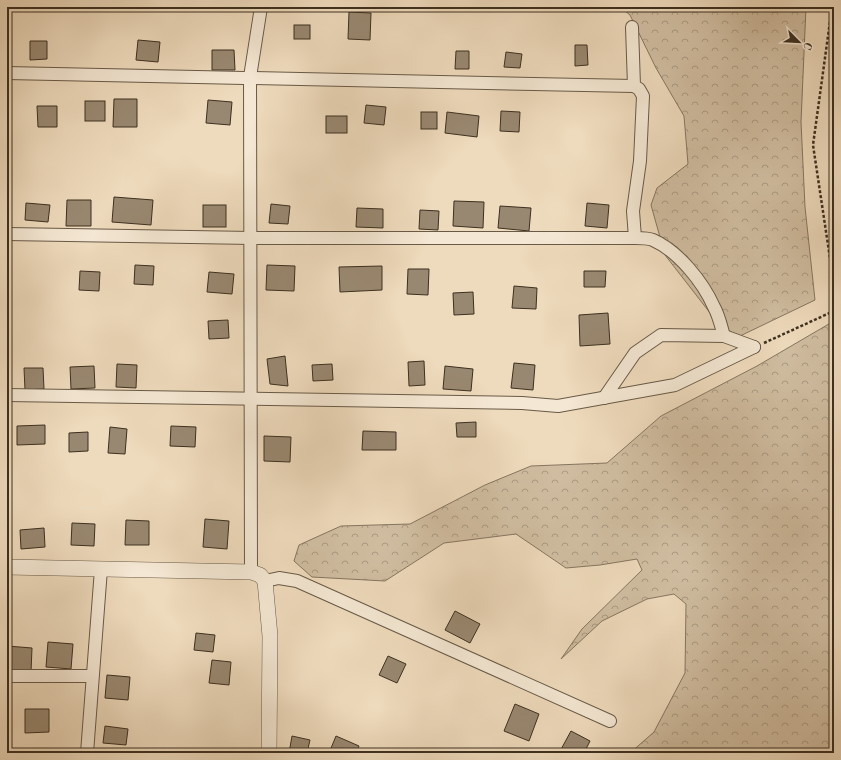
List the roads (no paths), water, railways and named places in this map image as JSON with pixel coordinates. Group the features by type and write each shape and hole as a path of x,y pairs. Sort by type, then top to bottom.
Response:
{"street":[{"path":"251,572 249,399 252,238 250,77 261,7"},
{"path":"632,27 634,86"},
{"path":"7,73 634,86 639,89 643,96 640,161 633,211 635,238"},
{"path":"7,234 252,238 652,239 676,255 701,284 715,307 724,336"},
{"path":"7,395 522,403 558,406 604,398 675,385 754,347 724,336 662,335 635,353 604,398"},
{"path":"7,567 251,572 260,575 264,581 270,636 269,753"},
{"path":"87,753 101,569"},
{"path":"264,581 279,578 296,581 610,721"},
{"path":"7,676 92,676"}]}
